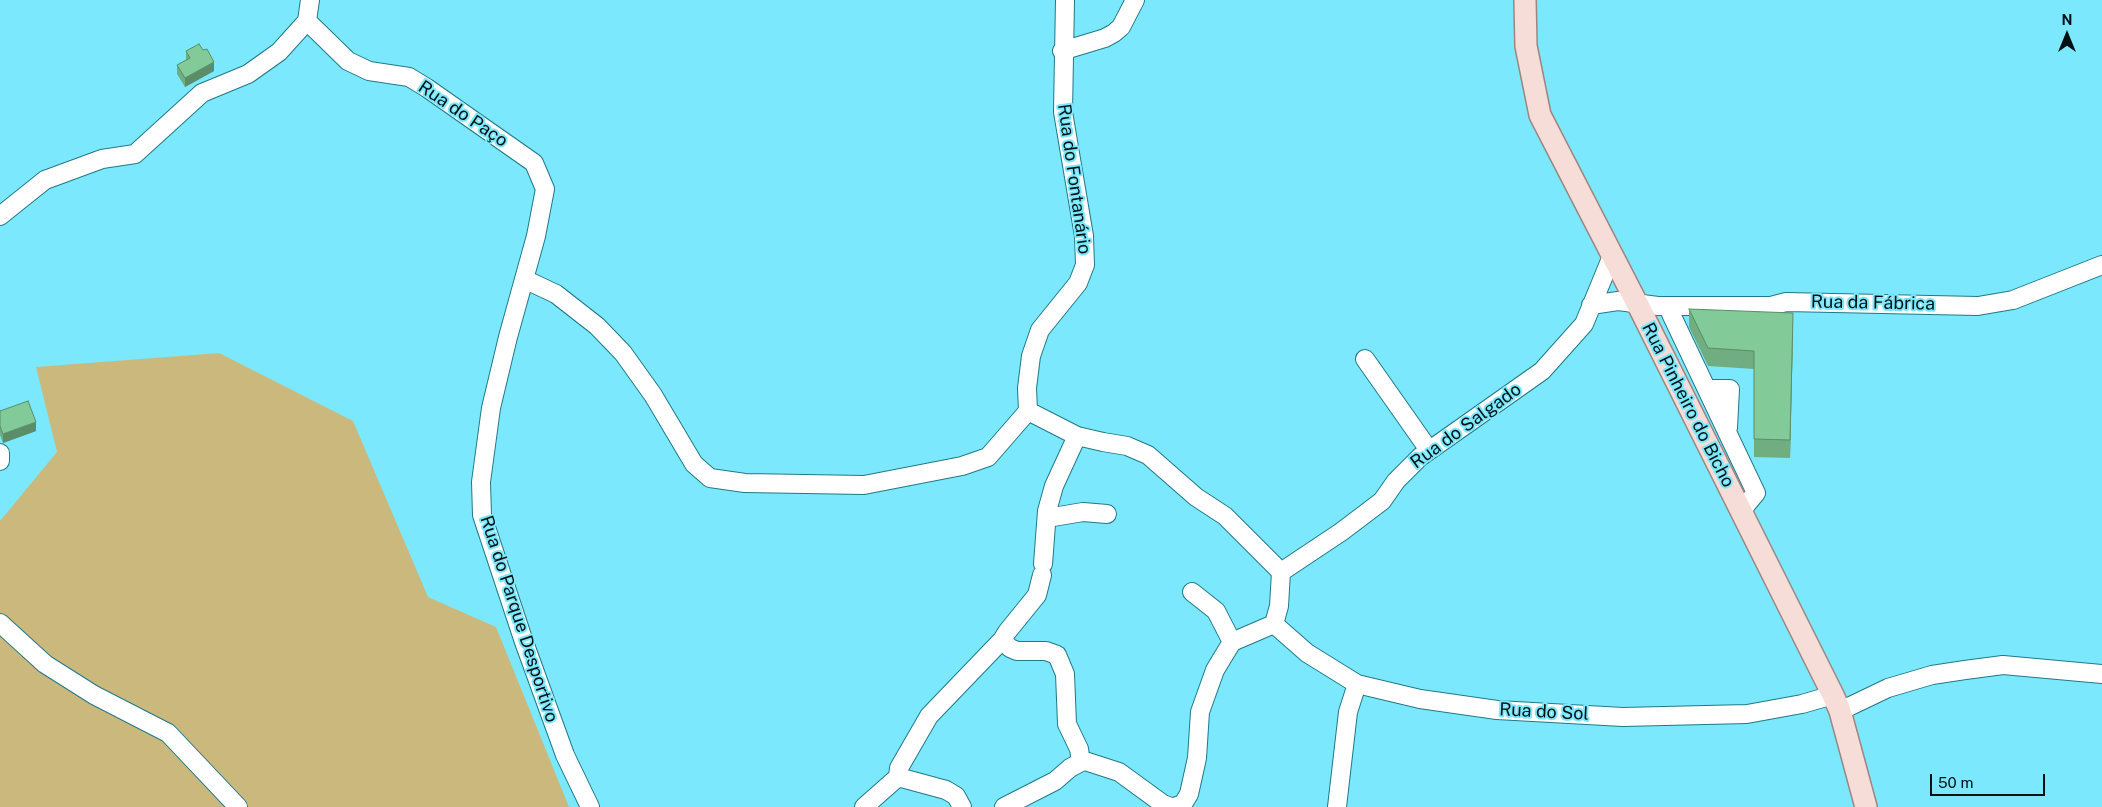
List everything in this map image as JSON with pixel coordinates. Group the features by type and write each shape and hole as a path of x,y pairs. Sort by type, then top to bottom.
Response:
{"main road":[{"name":"Rua Pinheiro do Bicho","path":"1525,0 1526,46 1540,115 1639,308 1836,703 1866,807"}],"street":[{"path":"0,216 45,180 102,159 135,154 202,93 248,74 279,52 307,21 310,0"},
{"name":"Rua do Fontanário","path":"1028,411 1027,388 1032,356 1040,330 1078,283 1085,265 1084,236 1063,112 1062,51 1064,0"},
{"path":"1062,51 1106,38 1114,33 1121,27 1135,0"},
{"name":"Rua do Paço","path":"307,21 348,61 369,71 409,77 534,162 544,189 536,236 524,279"},
{"name":"Rua do Salgado","path":"1281,572 1341,532 1382,501 1396,481 1420,456 1542,371 1584,324 1612,256"},
{"name":"Rua da Fábrica","path":"1639,308 1658,306 1771,306 1786,302 1978,306 2013,300 2090,271 2102,264"},
{"path":"524,279 556,294 596,326 623,353 653,395 694,464 710,478 745,483 864,485 962,466 988,456 1028,411 1077,436 1127,446 1148,455 1196,497 1225,516 1281,572 1279,606 1274,624 1232,642 1215,670 1200,712 1197,758 1189,794 1178,806 1163,804 1119,772 1093,763 1080,762 1055,781 1004,807"},
{"name":"Rua do Parque Desportivo","path":"524,279 491,408 481,482 482,515 524,642 562,746 590,807"},
{"path":"1591,305 1618,301 1639,308 1671,314 1784,319"},
{"path":"1671,314 1707,389 1730,389 1728,431 1756,493 1741,511"},
{"path":"1366,358 1429,450"},
{"path":"864,807 898,777 899,768 929,716 1002,640 1037,595 1042,569 1047,518 1054,486 1077,436"},
{"path":"0,453 0,462"},
{"path":"1047,518 1083,512 1107,514"},
{"path":"1192,592 1216,611 1232,642"},
{"path":"0,623 45,664 94,695 168,733 238,807"},
{"name":"Rua do Sol","path":"1274,624 1307,653 1357,684 1420,699 1497,710 1623,717 1747,714 1802,704 1836,703 1932,676 2003,665 2102,674"},
{"path":"1002,640 1010,648 1017,651 1046,651 1057,655 1065,674 1067,724 1079,749 1080,762"},
{"path":"1337,807 1348,712 1357,684"},
{"path":"898,777 946,790 956,796 962,807"}],"shaded area":[{"path":"219,353 353,421 428,597 496,627 569,807 0,807 0,521 57,452 36,367"}],"building":[{"path":"199,44 203,50 207,49 214,62 185,78 177,65 190,58 186,51"},
{"path":"1689,309 1793,313 1790,440 1754,439 1754,351 1708,348"},
{"path":"28,401 36,422 3,434 0,426 0,411"}]}
